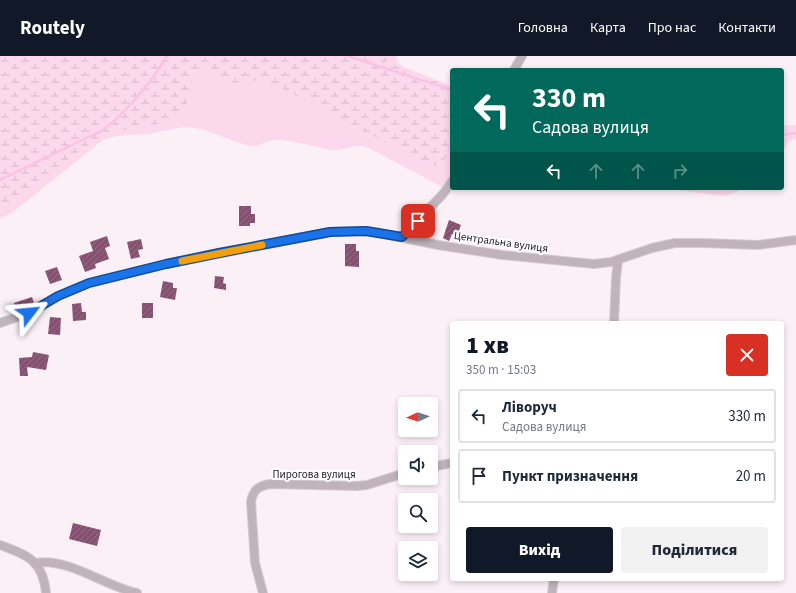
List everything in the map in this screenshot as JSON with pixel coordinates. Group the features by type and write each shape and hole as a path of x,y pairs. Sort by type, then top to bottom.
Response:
{"street":[{"path":"515,68 522,56"},
{"path":"402,237 443,194 450,184"},
{"name":"Центральна вулиця","path":"0,323 29,313 58,296 89,283 166,264 330,232 366,231 438,245 532,259 594,264 618,260 652,248 691,242 763,244 796,240"},
{"path":"614,321 618,260"},
{"path":"438,466 450,463"},
{"name":"Пирогова вулиця","path":"262,593 253,546 252,496 256,489 270,484 357,486 367,485 398,475"},
{"path":"0,545 18,552 36,563 43,576 46,593"},
{"path":"36,563 48,562 72,568 125,590 137,593"},
{"path":"552,593 554,581"}],"green space":[{"path":"0,56 397,56 398,63 404,67 450,85 450,190 369,148 362,146 331,150 295,142 275,140 256,146 248,146 202,129 184,127 147,134 116,136 103,140 12,213 0,218"},
{"path":"0,56 387,56 387,61 390,63 450,87 450,150 443,162 438,165 430,165 268,81 233,83 209,71 200,70 194,73 184,114 181,118 108,133 100,137 0,208"},
{"path":"784,125 796,125 796,139 789,141 784,150"},
{"path":"677,190 740,190 729,195 722,196"}],"building":[{"path":"239,206 251,206 251,214 255,214 255,223 250,223 250,226 239,226"},
{"path":"449,220 461,225 457,236 452,234 449,241 443,238"},
{"path":"107,236 110,246 105,248 109,259 95,264 96,268 85,272 79,256 93,251 90,242"},
{"path":"141,239 143,249 138,250 140,257 131,259 127,242"},
{"path":"345,244 356,244 356,251 359,251 359,267 345,266"},
{"path":"57,267 62,280 50,284 45,271"},
{"path":"215,276 224,277 223,283 226,284 226,290 214,288"},
{"path":"163,281 173,283 173,288 177,288 175,300 160,297"},
{"path":"32,297 34,303 17,311 14,303"},
{"path":"81,303 82,312 86,312 86,320 73,321 72,304"},
{"path":"142,303 153,303 153,318 142,318"},
{"path":"50,317 61,318 60,335 48,334"},
{"path":"33,352 49,355 46,370 27,367 28,376 20,376 19,358 32,357"},
{"path":"73,523 101,530 97,546 69,539"}],"waterway":[{"path":"0,180 103,130 138,96 167,56"},
{"path":"348,56 450,89"},
{"path":"784,135 796,133"}],"slow traffic":[{"path":"182,261 262,245"}],"route":[{"path":"29,313 58,296 89,283 166,264 330,232 366,231 402,237 418,221"}]}
